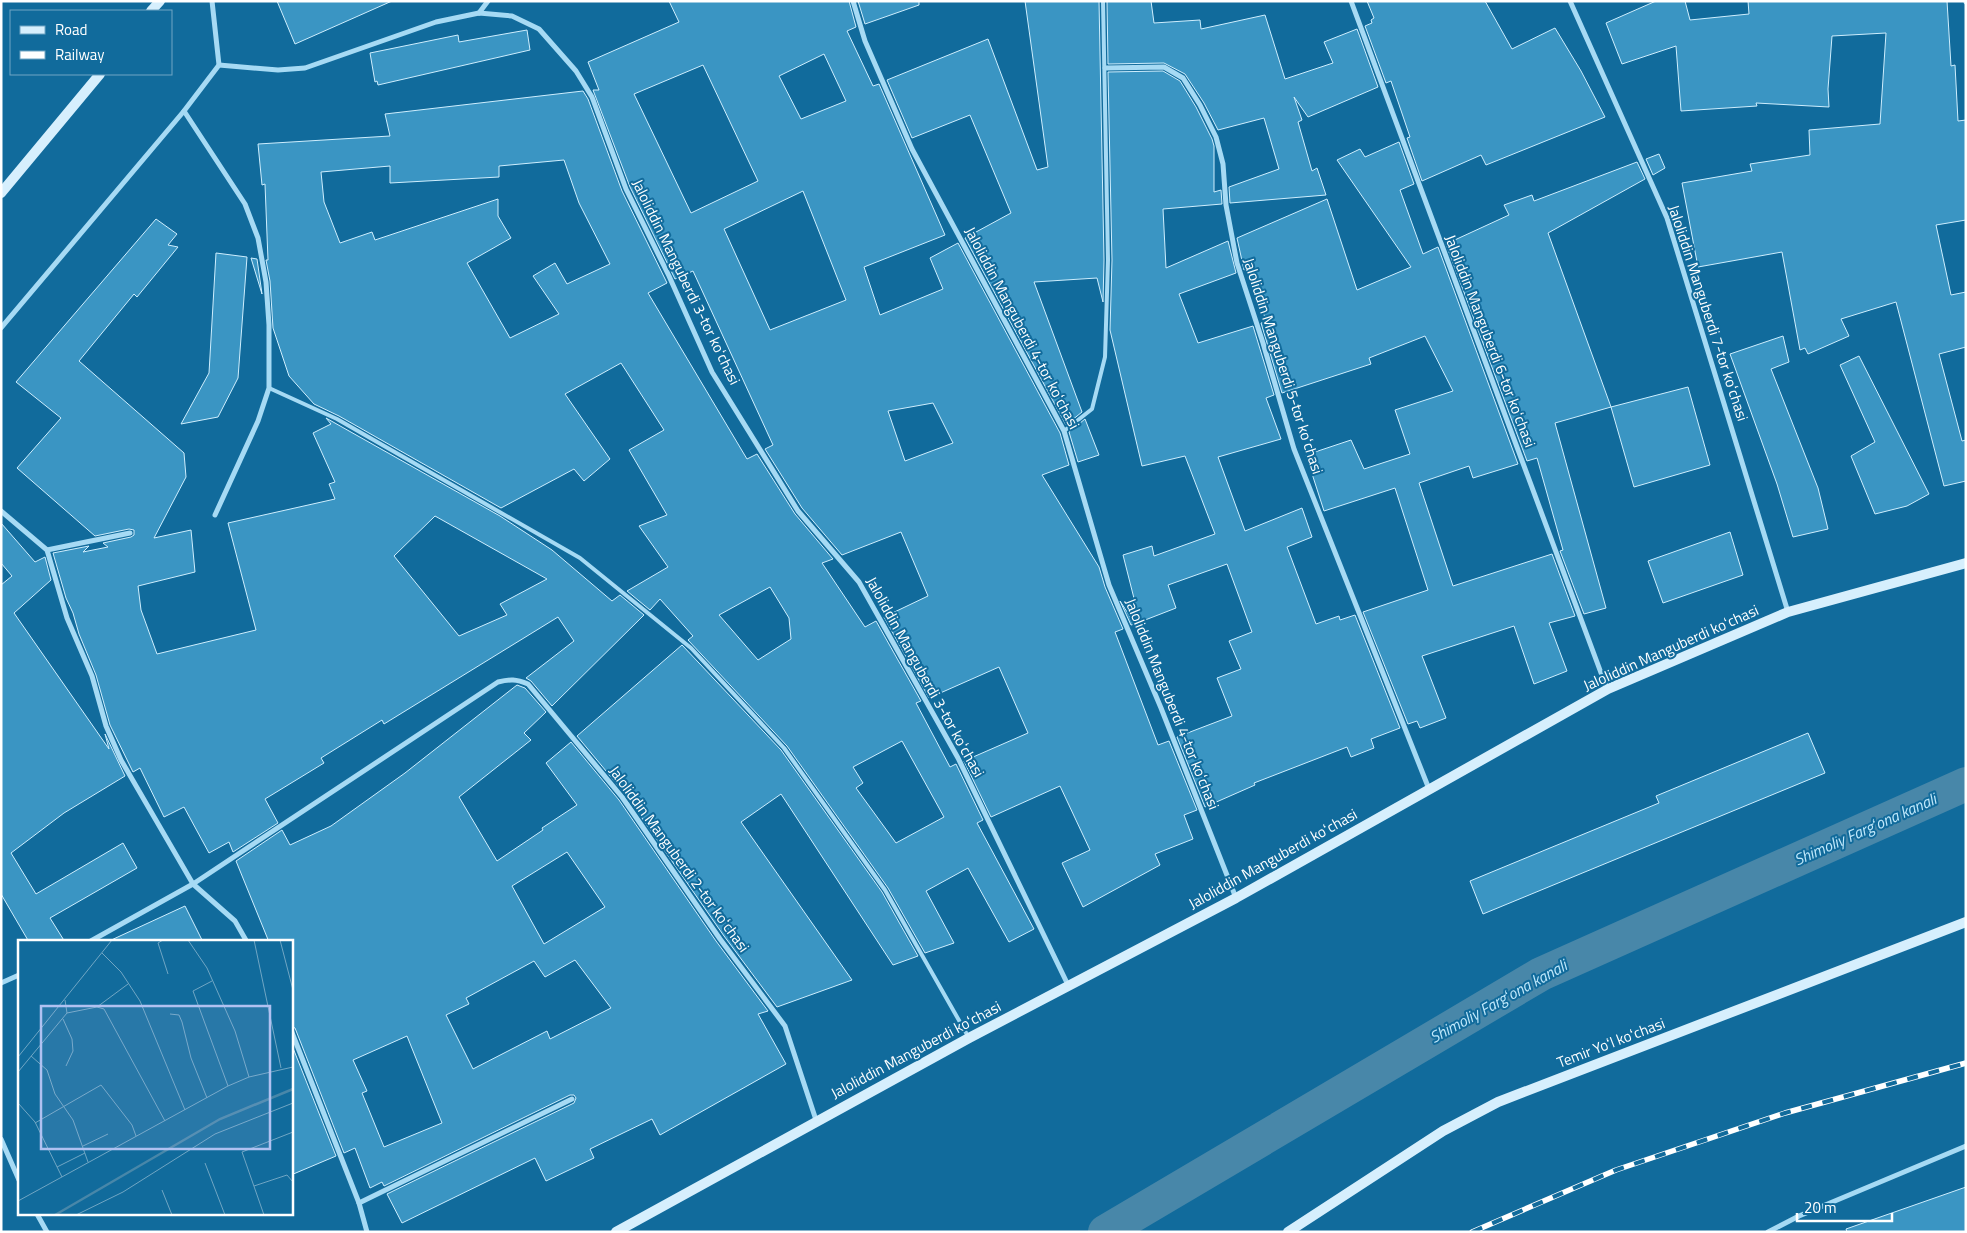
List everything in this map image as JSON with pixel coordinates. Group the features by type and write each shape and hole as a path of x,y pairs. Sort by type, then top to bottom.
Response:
{"main road":[{"path":"3,187 99,75"},
{"name":"Jaloliddin Manguberdi koʻchasi","path":"616,1232 816,1120 1236,898 1608,689 1788,612 1966,563"},
{"name":"Temir Yoʻl koʻchasi","path":"1288,1232 1443,1131 1498,1102 1966,922"}],"street":[{"path":"1,328 184,110 219,65 212,1"},
{"path":"479,13 488,1"},
{"name":"Jaloliddin Manguberdi 4-tor koʻchasi","path":"853,1 865,41 912,149 1064,432 1110,585 1236,898"},
{"name":"Jaloliddin Manguberdi 6-tor koʻchasi","path":"1351,1 1608,689"},
{"name":"Jaloliddin Manguberdi 7-tor koʻchasi","path":"1570,1 1667,218 1788,612"},
{"name":"Jaloliddin Manguberdi 3-tor koʻchasi","path":"219,65 278,70 305,68 436,22 479,13 512,16 539,29 576,71 592,97 626,190 669,276 712,372 798,512 859,582 958,758 1069,987"},
{"name":"Jaloliddin Manguberdi 5-tor koʻchasi","path":"1105,68 1164,67 1183,78 1200,105 1216,137 1223,164 1227,213 1237,263 1294,449 1429,789"},
{"path":"184,110 244,204 258,238 266,282 269,325 269,388 258,421 215,515"},
{"path":"1,511 47,550 67,618 92,676 106,726 121,760 193,884 234,921 246,940"},
{"path":"47,550 130,533"},
{"name":"Jaloliddin Manguberdi 2-tor koʻchasi","path":"93,940 193,884 498,682 518,679 528,684 622,797 720,939 785,1026 816,1120"},
{"path":"1,982 18,975"},
{"path":"292,1033 359,1203 367,1232"},
{"path":"359,1203 572,1099"},
{"path":"1,1138 18,1178"},
{"path":"1768,1232 1799,1216 1966,1146"},
{"path":"38,1216 47,1232"}],"lane":[{"path":"1064,432 1092,409 1105,357 1108,260 1103,1"},
{"path":"269,388 337,419 580,558 690,648 784,748 886,890 969,1038"}],"building":[{"path":"277,1 392,1 295,44"},
{"path":"669,1 849,1 856,27 847,31 873,86 879,84 945,235 864,267 880,315 943,289 930,258 958,243 1060,433 1069,465 1042,475 1099,567 1105,587 1123,629 1115,632 1158,745 1169,741 1197,810 1184,815 1193,839 1155,854 1160,865 1083,907 1062,863 1090,850 1060,786 991,817 964,761 1028,733 999,667 929,698 884,617 928,596 901,532 842,555 802,508 765,449 773,445 693,271 675,279 630,187 593,90 599,90 588,62 679,22","holes":["824,54 846,101 801,119 779,76","703,65 758,181 691,213 634,94","803,191 846,300 770,330 724,229","933,403 953,443 905,461 888,411"]},
{"path":"858,1 919,1 919,5 865,24"},
{"path":"1025,1 1099,1 1104,260 1103,302 1097,278 1034,282 1082,412 1066,425 965,238 1011,213 970,115 912,138 887,80 988,39 1037,170 1048,167"},
{"path":"1107,1 1151,1 1154,23 1200,20 1201,29 1265,15 1285,79 1333,63 1324,42 1357,29 1378,87 1308,117 1294,97 1302,120 1298,122 1312,171 1317,168 1326,195 1230,203 1229,187 1279,169 1264,118 1218,130 1204,103 1185,74 1164,63 1108,64"},
{"path":"1367,1 1485,1 1512,49 1555,28 1581,71 1605,117 1486,165 1481,155 1422,181 1407,138 1410,137 1391,81 1386,83 1365,26 1372,23 1371,20 1374,18"},
{"path":"1656,1 1685,1 1690,20 1749,14 1748,1 1947,1 1951,66 1955,65 1958,121 1966,120 1966,220 1936,225 1951,295 1966,292 1966,347 1939,354 1962,441 1966,440 1966,481 1944,486 1896,302 1841,319 1849,336 1808,354 1805,348 1800,350 1782,252 1698,267 1682,183 1752,171 1750,164 1810,155 1809,130 1880,124 1886,33 1832,36 1828,89 1829,107 1756,103 1757,106 1681,111 1676,46 1622,64 1606,23"},
{"path":"527,30 530,50 378,85 377,81 375,82 370,53 458,35 459,42"},
{"path":"1163,71 1180,81 1212,139 1214,146 1214,192 1221,190 1222,204 1163,209 1166,268 1228,241 1236,273 1179,294 1198,343 1253,326 1274,395 1266,398 1281,439 1218,457 1245,531 1302,508 1312,537 1287,547 1316,624 1339,616 1340,620 1355,615 1400,728 1371,739 1374,748 1351,757 1347,747 1254,783 1255,785 1205,807 1177,737 1232,716 1217,678 1241,669 1229,641 1252,632 1227,564 1168,585 1176,608 1140,622 1123,555 1152,546 1154,556 1215,534 1185,456 1142,466 1110,330 1112,260 1108,72"},
{"path":"583,91 588,99 622,191 667,283 648,293 747,459 757,454 795,514 833,559 822,563 865,627 876,621 921,701 916,703 950,767 956,764 983,820 977,823 1034,929 1009,942 968,868 926,891 954,943 925,953 888,888 787,746 688,640 693,636 660,599 650,610 627,591 668,567 639,526 667,515 629,450 664,430 621,363 565,394 610,459 584,481 574,469 501,508 339,416 314,404 289,376 273,328 270,281 266,260 268,260 265,184 262,185 258,144 390,136 385,114","holes":["564,160 579,203 610,264 567,284 555,263 533,276 559,314 510,338 467,263 511,238 498,216 498,199 375,240 372,232 340,243 324,202 321,172 390,166 390,183 499,177 499,166","770,587 789,618 791,639 758,660 719,615","902,741 944,817 896,843 856,788 863,783 853,767"]},
{"path":"1399,142 1414,184 1400,190 1423,254 1438,247 1518,464 1473,478 1469,466 1419,483 1453,586 1552,554 1575,616 1549,623 1567,671 1534,684 1514,626 1422,656 1446,718 1420,728 1417,721 1408,724 1363,612 1428,590 1395,488 1324,511 1306,455 1351,440 1364,469 1410,454 1395,410 1453,391 1425,336 1369,358 1371,364 1282,393 1261,323 1266,322 1251,267 1244,270 1237,238 1327,199 1357,290 1411,267 1337,160 1360,149 1365,157"},
{"path":"1659,154 1665,168 1653,175 1646,159"},
{"path":"1637,162 1645,179 1548,233 1611,407 1555,423 1606,608 1584,614 1560,551 1563,550 1537,458 1527,461 1446,244 1509,215 1504,205 1532,195 1534,201"},
{"path":"156,219 177,234 168,245 178,247 137,297 134,294 79,361 184,453 186,477 154,538 191,530 195,572 138,586 141,610 157,654 256,630 228,523 335,499 329,484 335,482 313,433 331,424 326,418 500,516 552,550 612,601 620,595 644,615 552,706 531,681 526,678 574,641 558,617 384,724 382,720 321,758 324,763 265,799 278,823 233,852 229,842 209,853 184,807 164,817 140,768 133,772 110,725 96,675 66,598 53,553 89,546 83,552 108,547 103,543 131,537 134,535 134,530 129,529 95,536 17,468 61,418 16,382","holes":["435,516 547,579 500,604 507,615 459,636 394,556"]},
{"path":"216,253 247,257 238,378 218,417 181,424 209,373"},
{"path":"251,258 257,259 262,294"},
{"path":"1783,336 1789,362 1771,369 1818,488 1828,529 1793,537 1777,484 1730,354"},
{"path":"1859,356 1929,494 1907,506 1875,514 1851,456 1875,442 1840,365"},
{"path":"1688,387 1710,465 1634,487 1611,407"},
{"path":"1085,419 1099,455 1078,462 1069,432"},
{"path":"1,523 35,562 45,557 51,580 14,613 109,749 105,734 125,776 64,813 11,853 36,894 123,843 137,868 50,918 64,940 28,940 1,894 1,585 12,576 1,563"},
{"path":"1730,532 1743,575 1663,603 1648,561"},
{"path":"1120,601 1135,624 1131,625"},
{"path":"682,645 781,750 882,892 918,956 893,965 781,794 741,822 852,980 777,1007 724,936 626,795 577,736"},
{"path":"517,685 525,688 546,712 524,733 531,740 459,797 497,861 577,805 546,763 571,742 619,800 716,941 768,1011 758,1014 786,1064 660,1135 652,1119 590,1149 594,1158 546,1181 535,1158 402,1223 387,1194 574,1103 576,1098 574,1095 570,1095 384,1186 382,1182 370,1188 355,1148 344,1153 295,1028 292,1026 292,940 268,940 236,861 282,830 290,845 331,826 405,773","holes":["567,852 605,907 544,944 512,886","575,960 611,1008 550,1039 547,1031 473,1069 446,1015 469,1004 466,998 534,961 545,977","407,1036 442,1123 384,1147 362,1093 367,1091 353,1060"]},
{"path":"1808,733 1825,773 1483,914 1470,881 1659,803 1656,796"},
{"path":"185,906 202,940 111,940"},
{"path":"292,1046 336,1156 292,1175"},
{"path":"1966,1187 1966,1232 1847,1232 1846,1229"}],"waterway":[{"name":"Shimoliy Fargʻona kanali","path":"1105,1232 1541,974 1966,784"}],"railway":[{"path":"1472,1232 1616,1170 1785,1113 1966,1063"}]}
